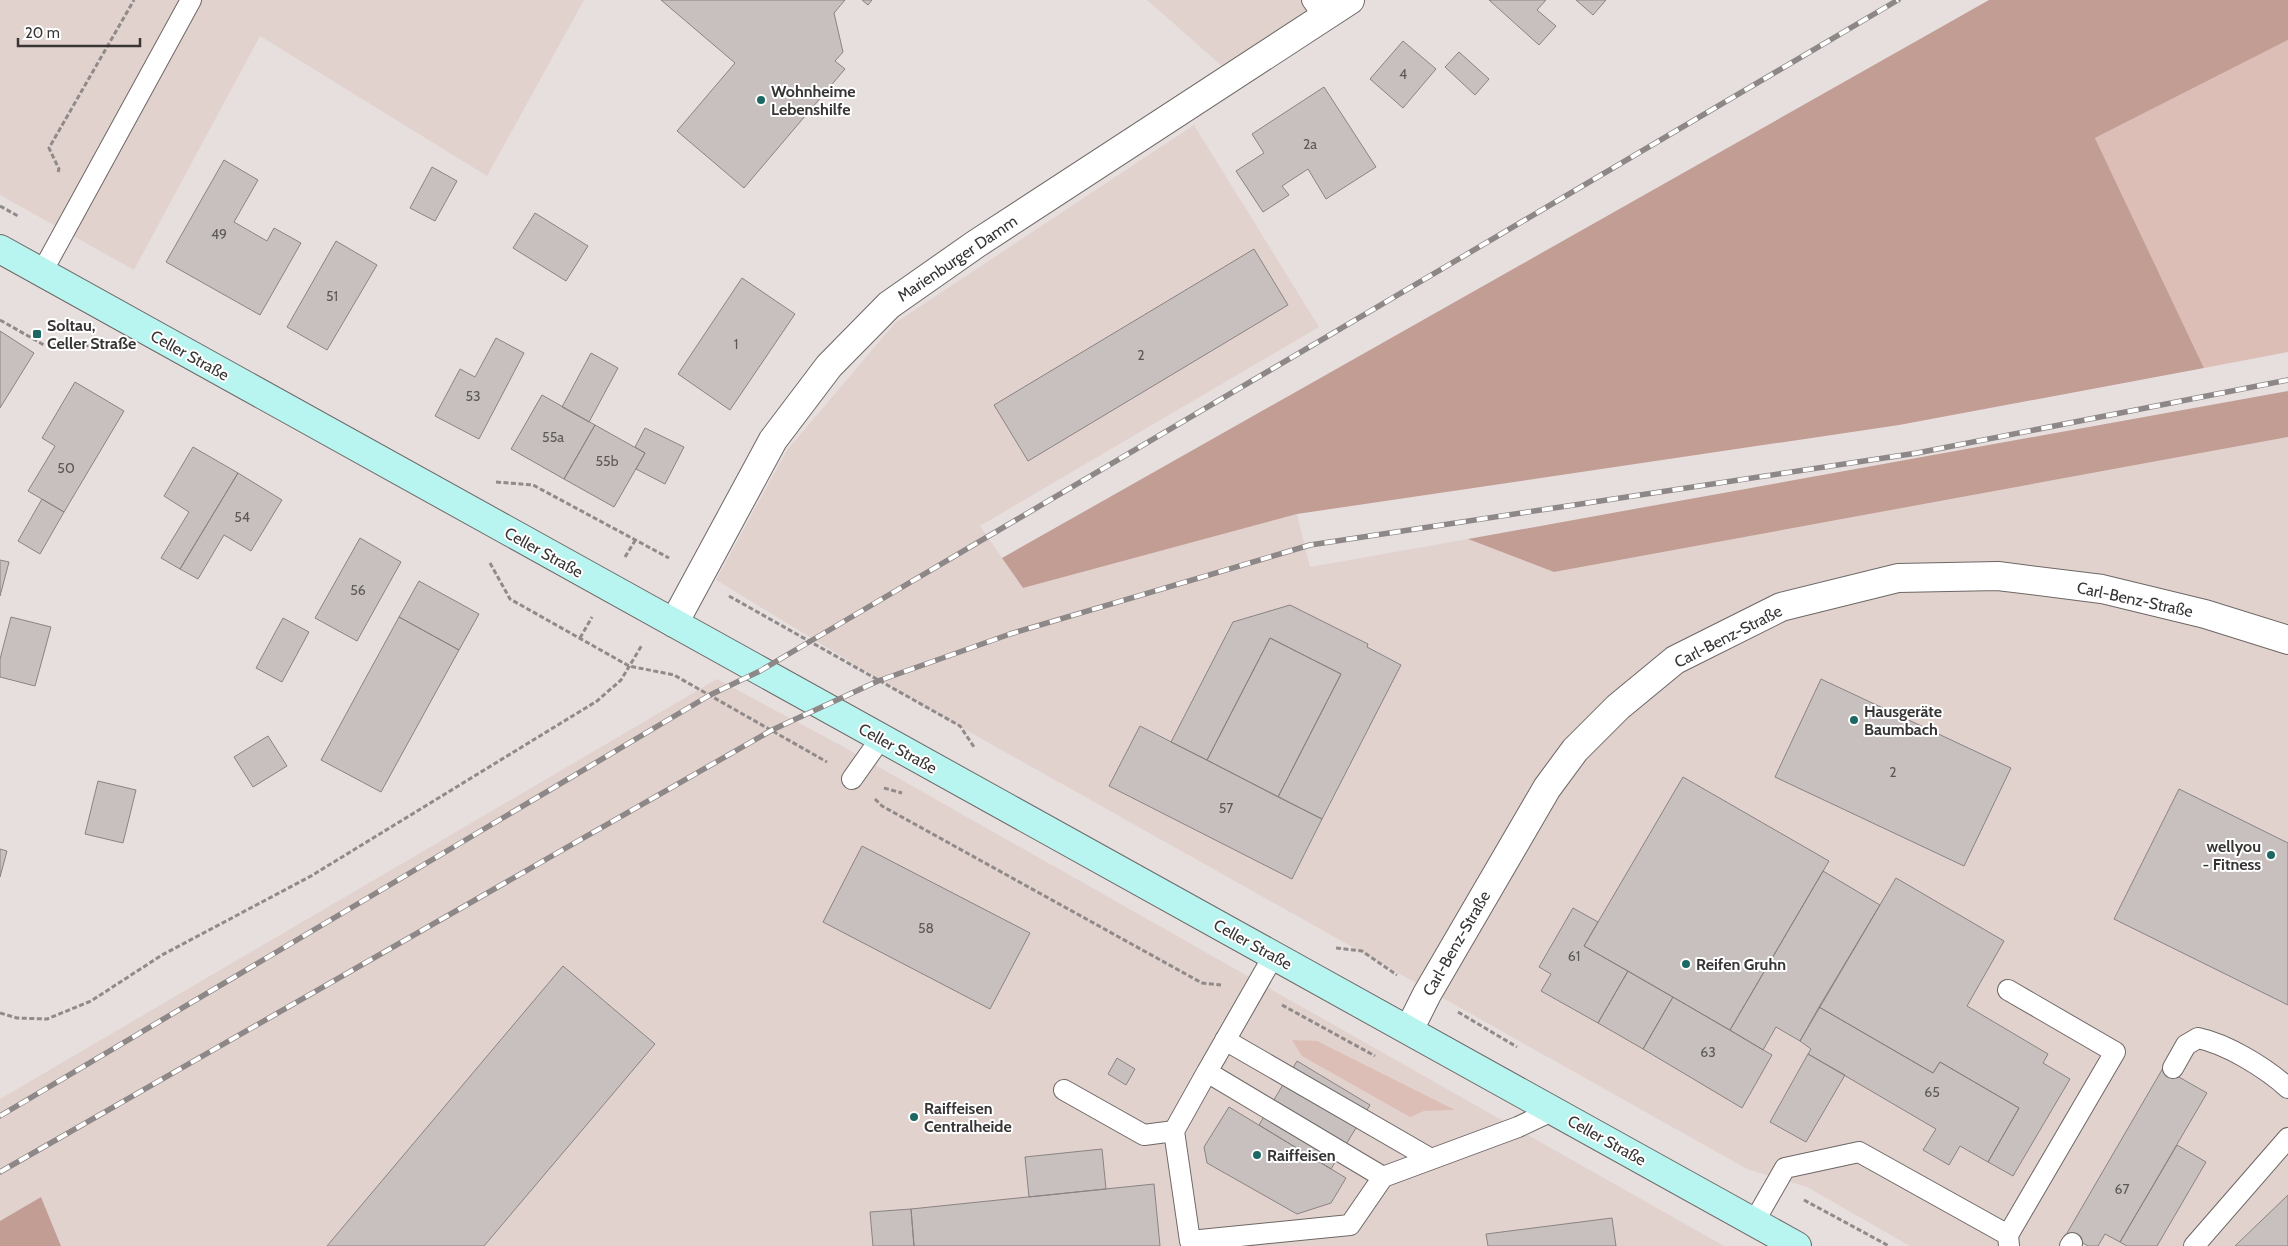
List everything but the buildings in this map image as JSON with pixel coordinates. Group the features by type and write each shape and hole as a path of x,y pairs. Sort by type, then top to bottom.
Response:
{"main road":[{"name":"Celler Straße","path":"0,249 1797,1246"}],"street":[{"name":"Marienburger Damm","path":"674,623 773,440 829,366 889,304 1318,8 1350,0"},
{"name":"Carl-Benz-Straße","path":"1409,1030 1427,994 1547,788 1575,750 1618,707 1675,660 1781,607 1898,578 1998,576 2102,589 2205,614 2288,640"}],"lane":[{"path":"42,272 191,0"},
{"path":"852,779 881,738"},
{"path":"1274,955 1174,1131 1190,1241 1350,1225 1383,1177 1518,1127 1554,1110"},
{"path":"1754,1222 1785,1168 1859,1152 2009,1240 2115,1052 2008,990"},
{"path":"2172,1068 2186,1045 2198,1038 2214,1041 2275,1077 2288,1088"},
{"path":"1225,1040 1431,1159"},
{"path":"1207,1072 1383,1177"},
{"path":"1064,1090 1144,1135 1174,1131"},
{"path":"2194,1246 2288,1138"}],"path":[{"path":"55,178 60,169 49,148 134,0"},
{"path":"0,320 44,345"},
{"path":"533,485 673,560"},
{"path":"627,554 636,539"},
{"path":"722,592 960,726"},
{"path":"510,599 629,666 674,675 812,752"},
{"path":"580,638 592,618"},
{"path":"0,1012 17,1018 48,1020 91,1001 162,955 311,876 597,701 622,680 629,666"},
{"path":"852,779 882,806 1202,982 1253,990"}],"shaded area":[{"path":"0,0 584,0 487,176 260,36 134,270 0,195"},
{"path":"1147,0 1327,0 1223,67"},
{"path":"1989,0 2288,0 2288,40 2095,138 2204,368 1899,425 1297,514 1023,588 1002,558"},
{"path":"2288,40 2288,352 2204,368 2095,138"},
{"path":"1194,125 1319,327 980,526 1023,588 1297,514 1310,567 1468,539 1554,572 2288,437 2288,1246 1910,1246 1807,1187 1747,1169 918,703 716,580 787,450 895,323"},
{"path":"2288,391 2288,437 1554,572 1468,539"},
{"path":"717,679 840,745 1724,1246 61,1246 41,1197 0,1221 0,1099"},
{"path":"1292,1040 1317,1041 1455,1110 1424,1111 1410,1117 1302,1056"},
{"path":"41,1197 61,1246 0,1246 0,1221"}],"railway":[{"path":"0,1116 710,695 760,671 1898,0"},
{"path":"0,1172 772,730 878,681 1010,634 1310,545 1917,453 2288,380"}],"place":[{"name":"Wohnheime Lebenshilfe","path":"761,100"},
{"name":"Soltau, Celler Straße","path":"37,334"},
{"name":"Hausgeräte Baumbach","path":"1854,720"},
{"name":"wellyou - Fitness","path":"2271,855"},
{"name":"Reifen Gruhn","path":"1686,964"},
{"name":"Raiffeisen Centralheide","path":"914,1117"},
{"name":"Raiffeisen","path":"1257,1155"}]}
